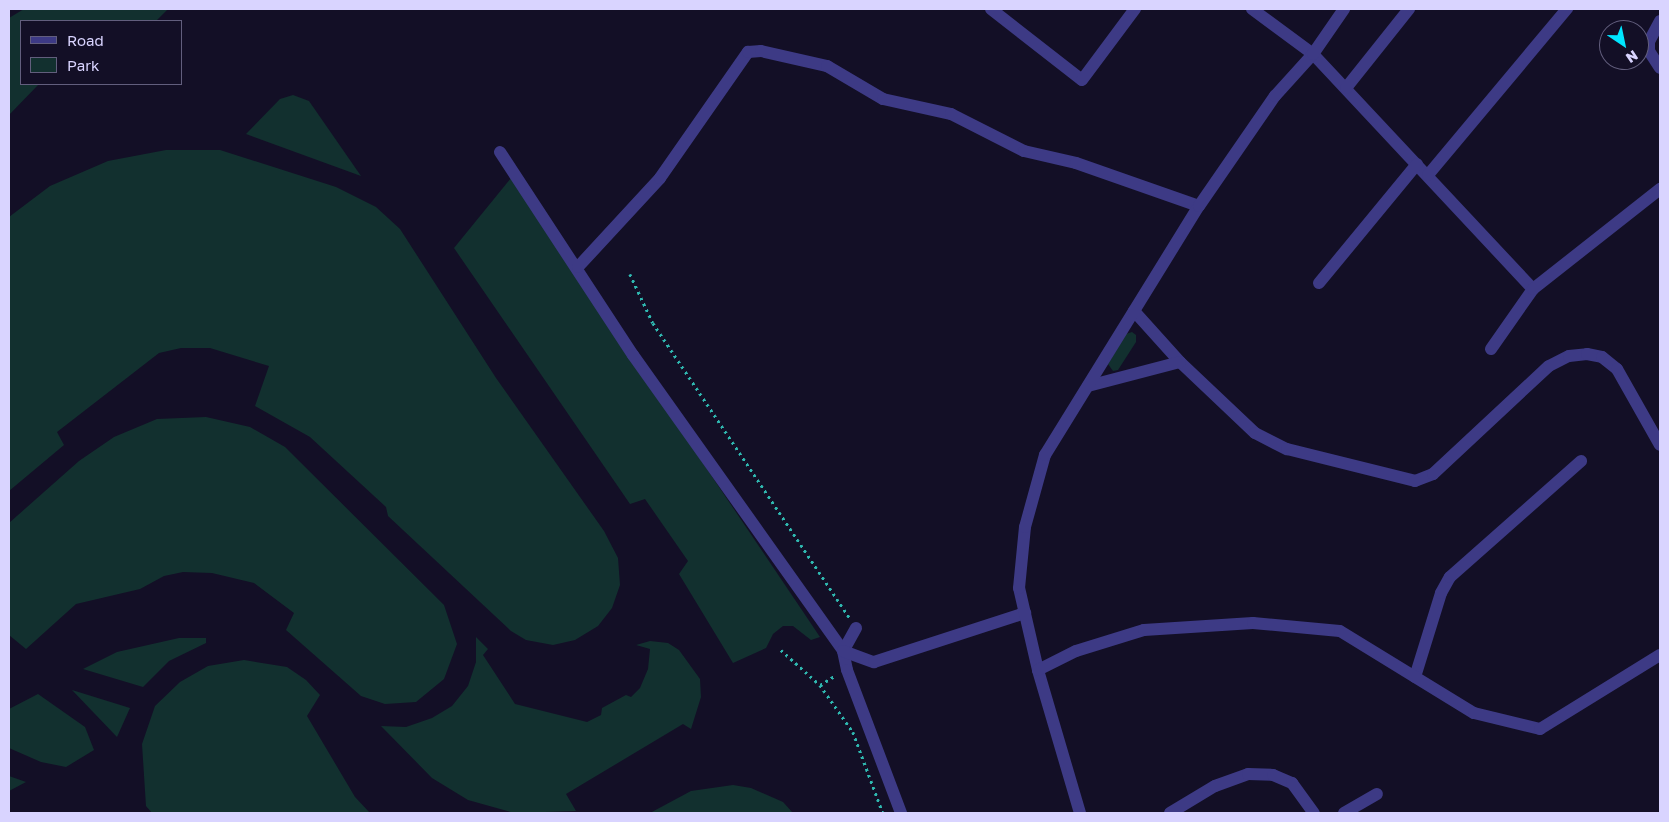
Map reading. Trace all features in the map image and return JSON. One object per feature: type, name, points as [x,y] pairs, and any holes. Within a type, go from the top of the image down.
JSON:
[{"type":"lane","points":[[991,9],[1082,80],[1135,9]]},
{"type":"lane","points":[[1252,9],[1313,54],[1533,289]]},
{"type":"lane","points":[[1080,813],[1038,670],[1019,588],[1025,527],[1046,455],[1199,206],[1276,96],[1313,54],[1344,9]]},
{"type":"lane","points":[[1346,88],[1409,9]]},
{"type":"lane","points":[[1428,175],[1567,9]]},
{"type":"lane","points":[[1660,21],[1649,42],[1649,51],[1660,68]]},
{"type":"lane","points":[[578,267],[660,178],[748,52],[761,52],[827,66],[883,99],[951,114],[1024,151],[1076,163],[1199,206]]},
{"type":"lane","points":[[500,152],[578,267],[633,355],[843,651],[847,670],[901,813]]},
{"type":"lane","points":[[1319,283],[1418,164]]},
{"type":"lane","points":[[1492,349],[1533,289],[1660,189]]},
{"type":"lane","points":[[1134,310],[1180,362],[1263,437],[1287,449],[1415,481],[1433,474],[1549,366],[1569,356],[1587,354],[1602,357],[1617,368],[1660,445]]},
{"type":"lane","points":[[1088,386],[1180,362]]},
{"type":"lane","points":[[1415,677],[1441,593],[1450,577],[1581,461]]},
{"type":"lane","points":[[843,651],[874,662],[1025,613]]},
{"type":"lane","points":[[1038,670],[1076,651],[1144,630],[1253,623],[1340,631],[1474,713],[1540,729],[1660,655]]},
{"type":"lane","points":[[843,651],[856,628]]},
{"type":"lane","points":[[1170,813],[1215,786],[1248,774],[1273,775],[1292,783],[1314,813]]},
{"type":"lane","points":[[1344,813],[1377,794]]},
{"type":"path","points":[[630,274],[653,322],[856,628]]},
{"type":"path","points":[[781,650],[820,685],[854,732],[883,813]]},
{"type":"path","points":[[820,685],[831,677]]},
{"type":"green space","points":[[24,9],[168,9],[157,20],[20,20],[20,85],[38,85],[9,115],[9,18]]},
{"type":"green space","points":[[293,95],[309,101],[361,176],[246,134],[280,99]]},
{"type":"green space","points":[[166,150],[220,150],[336,187],[376,207],[400,229],[496,378],[604,531],[618,558],[620,585],[612,608],[598,626],[575,640],[553,645],[526,640],[511,631],[388,516],[386,507],[310,437],[255,406],[269,366],[210,348],[181,348],[159,353],[57,432],[64,445],[9,491],[9,217],[50,186],[108,161]]},
{"type":"green space","points":[[511,178],[820,637],[811,640],[793,626],[783,626],[773,634],[766,648],[733,663],[679,574],[688,561],[645,499],[630,504],[454,248]]},
{"type":"green space","points":[[1132,332],[1136,335],[1136,342],[1118,370],[1113,371],[1108,364],[1126,334]]},
{"type":"green space","points":[[206,417],[250,427],[285,447],[444,605],[457,644],[444,679],[416,702],[385,704],[361,696],[286,630],[294,613],[254,583],[212,573],[183,572],[164,576],[140,589],[76,604],[26,649],[9,635],[9,523],[79,461],[114,437],[157,419]]},
{"type":"green space","points":[[476,637],[488,649],[483,655],[515,704],[587,722],[601,715],[602,708],[626,695],[631,697],[640,688],[648,669],[650,649],[636,645],[650,641],[668,643],[679,650],[700,679],[701,697],[691,729],[683,724],[566,794],[576,811],[514,813],[468,800],[432,778],[381,726],[406,727],[432,718],[452,706],[468,686],[476,662]]},
{"type":"green space","points":[[179,638],[206,638],[206,643],[169,661],[143,687],[83,669],[117,652]]},
{"type":"green space","points":[[244,660],[287,667],[306,680],[320,695],[307,716],[355,797],[370,813],[152,813],[146,806],[142,744],[155,706],[180,682],[208,666]]},
{"type":"green space","points":[[72,690],[130,708],[117,737]]},
{"type":"green space","points":[[38,694],[85,727],[94,750],[66,767],[41,762],[9,748],[9,709]]},
{"type":"green space","points":[[9,776],[26,782],[9,791]]},
{"type":"green space","points":[[733,785],[751,788],[783,802],[793,813],[650,813],[691,791]]}]
